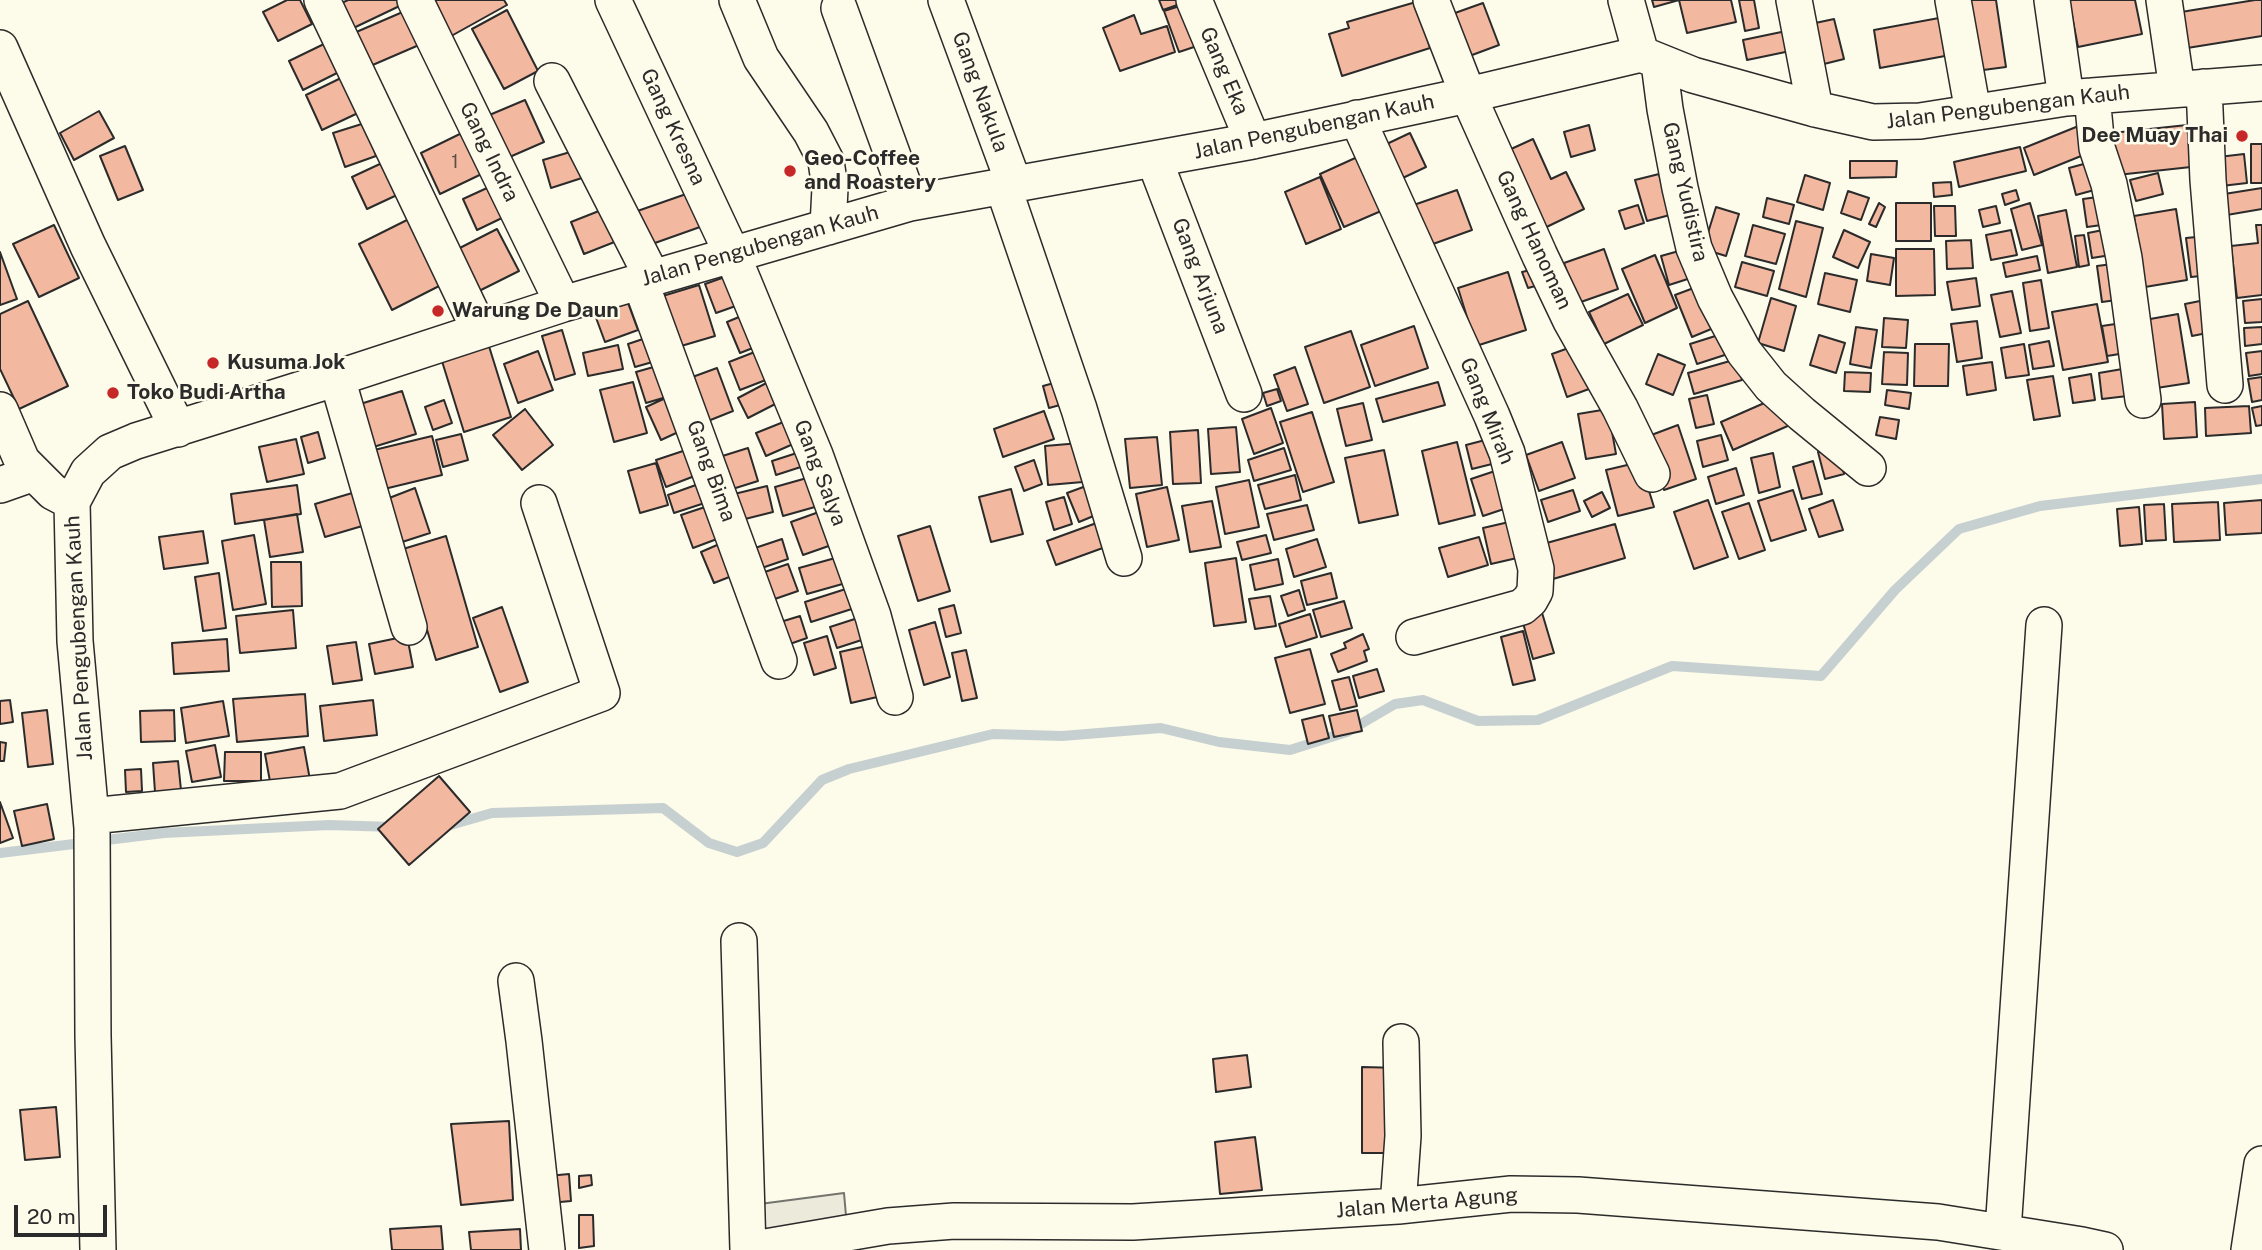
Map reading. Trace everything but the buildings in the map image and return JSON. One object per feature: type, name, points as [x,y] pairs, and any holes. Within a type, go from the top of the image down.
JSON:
[{"type":"street","points":[[322,0],[480,331]]},
{"type":"street","name":"Gang Indra","points":[[415,0],[563,304]]},
{"type":"street","name":"Gang Kresna","points":[[613,0],[732,254]]},
{"type":"street","points":[[737,0],[761,58],[811,132],[825,161],[830,188],[828,227]]},
{"type":"street","name":"Gang Nakula","points":[[946,0],[1009,185],[1124,558]]},
{"type":"street","name":"Gang Eka","points":[[1194,0],[1253,141]]},
{"type":"street","name":"Gang Hanoman","points":[[1431,0],[1468,95],[1566,310],[1620,408],[1652,474]]},
{"type":"street","name":"Gang Yudistira","points":[[1626,0],[1650,58],[1693,248],[1715,298],[1744,352],[1771,386],[1868,468]]},
{"type":"street","points":[[1794,0],[1815,109]]},
{"type":"street","points":[[1953,0],[1973,112]]},
{"type":"street","points":[[2052,0],[2079,97],[2109,184],[2124,258],[2143,400]]},
{"type":"street","points":[[2164,0],[2191,88],[2208,180],[2225,385]]},
{"type":"street","points":[[839,8],[910,203]]},
{"type":"street","points":[[0,48],[88,246],[178,429]]},
{"type":"street","name":"Jalan Pengubengan Kauh","points":[[99,1250],[93,1036],[92,822],[75,641],[72,502],[88,472],[110,452],[136,441],[563,304],[910,203],[1253,141],[1650,58],[1706,79],[1815,109],[1873,122],[1894,123],[2079,97],[2262,82]]},
{"type":"street","points":[[552,81],[646,279]]},
{"type":"street","name":"Gang Mirah","points":[[1357,118],[1507,453],[1536,569],[1535,591],[1522,607],[1415,637]]},
{"type":"street","name":"Gang Arjuna","points":[[1154,159],[1244,394]]},
{"type":"street","name":"Gang Salya","points":[[732,254],[815,455],[873,616],[895,697]]},
{"type":"street","name":"Gang Bima","points":[[646,279],[779,661]]},
{"type":"street","points":[[337,378],[409,627]]},
{"type":"street","points":[[0,410],[22,461],[53,492],[72,502]]},
{"type":"street","points":[[0,485],[34,473]]},
{"type":"street","points":[[92,822],[340,792],[602,693],[539,503]]},
{"type":"street","points":[[2003,1231],[2044,625]]},
{"type":"street","points":[[739,941],[748,1250]]},
{"type":"street","points":[[516,981],[547,1250]]},
{"type":"street","points":[[1398,1206],[1403,1136],[1401,1042]]},
{"type":"street","points":[[2249,1250],[2262,1164]]},
{"type":"street","name":"Jalan Merta Agung","points":[[748,1250],[888,1226],[954,1221],[1133,1222],[1398,1206],[1511,1194],[1578,1195],[1886,1217],[2003,1231],[2105,1250]]},
{"type":"shaded area","points":[[844,1193],[849,1250],[754,1250],[752,1205]]},
{"type":"waterway","points":[[447,826],[492,813],[663,808],[709,843],[737,852],[763,843],[822,780],[849,769],[993,734],[1062,736],[1161,728],[1219,742],[1290,750],[1347,732],[1395,704],[1423,700],[1478,721],[1538,720],[1672,666],[1821,676],[1895,590],[1959,529],[2040,506],[2262,479]]},
{"type":"waterway","points":[[0,853],[164,833],[329,825],[393,827]]},
{"type":"place","name":"Dee Muay Thai","points":[[2242,136]]},
{"type":"place","name":"Geo-Coffee and Roastery","points":[[790,171]]},
{"type":"place","name":"Warung De Daun","points":[[438,311]]},
{"type":"place","name":"Kusuma Jok","points":[[213,363]]},
{"type":"place","name":"Toko Budi Artha","points":[[113,393]]}]
